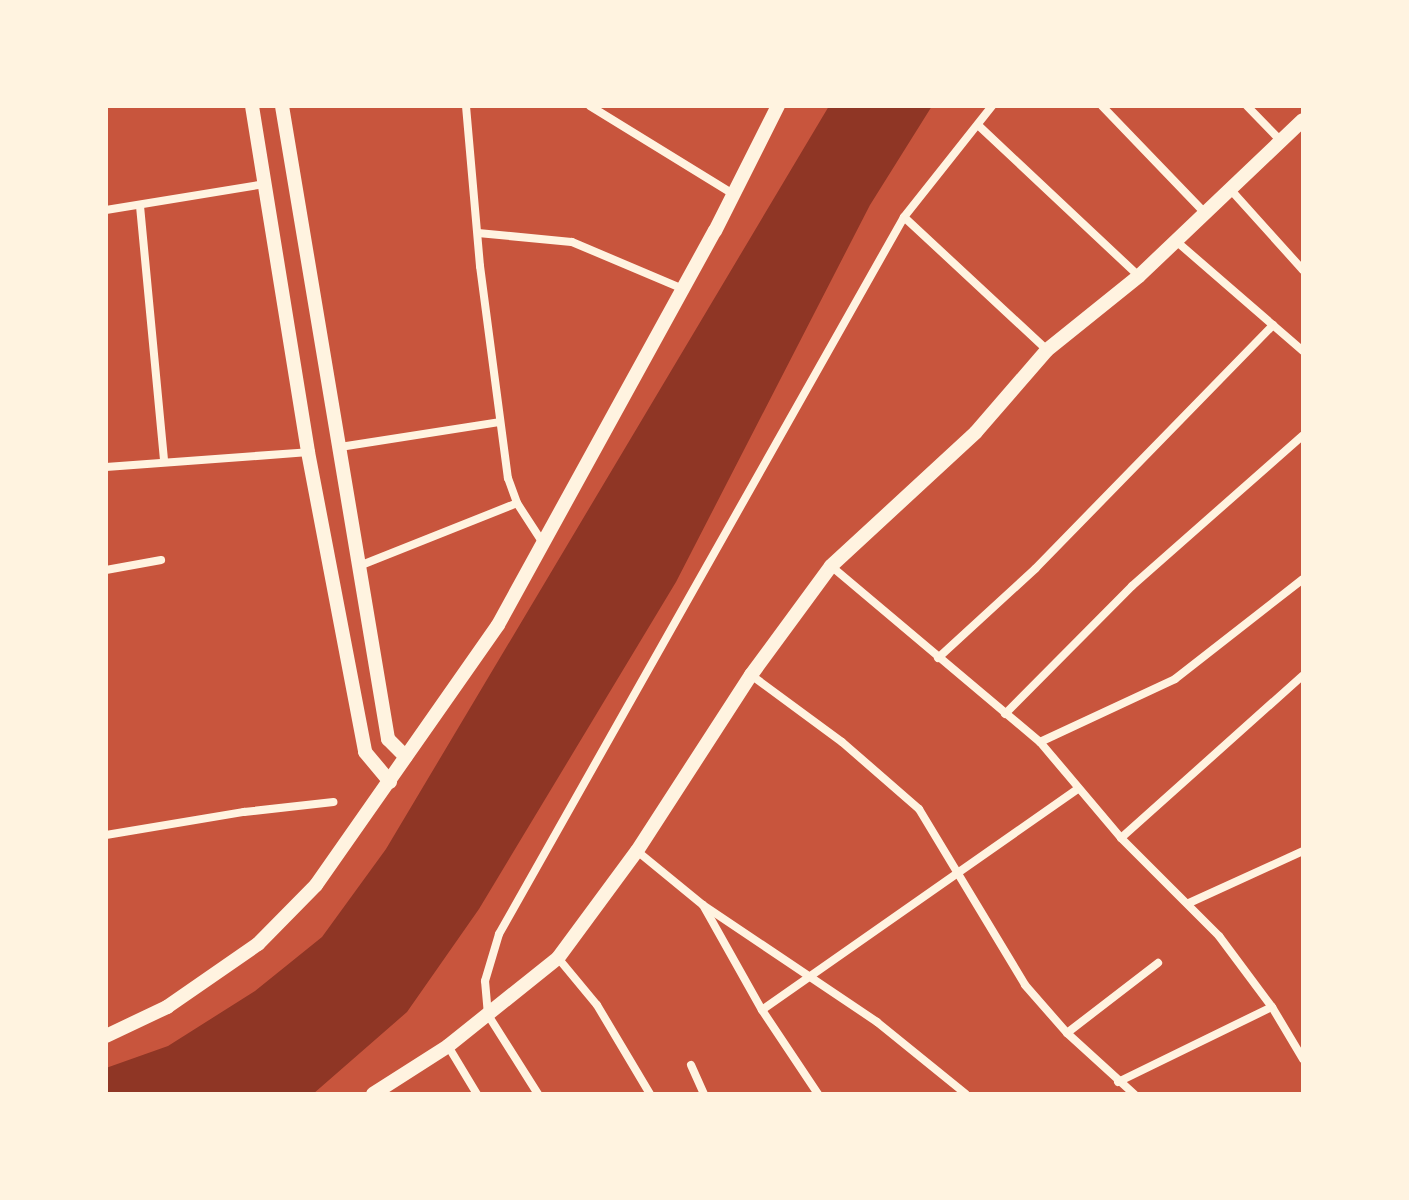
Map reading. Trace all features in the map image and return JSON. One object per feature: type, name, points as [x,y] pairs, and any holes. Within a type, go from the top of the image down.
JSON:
[{"type":"main road","points":[[252,106],[308,452],[365,752],[390,782]]},
{"type":"main road","points":[[282,106],[388,739],[406,757]]},
{"type":"main road","points":[[106,1036],[167,1007],[258,944],[316,885],[498,625],[683,289],[778,106]]},
{"type":"main road","points":[[380,1092],[448,1046],[558,958],[637,851],[751,675],[831,566],[976,432],[1047,350],[1139,276],[1302,122]]},
{"type":"street","points":[[466,106],[499,422],[508,478],[517,503],[543,543]]},
{"type":"street","points":[[590,106],[733,194]]},
{"type":"street","points":[[538,1094],[488,1015],[485,981],[499,934],[904,217],[992,106]]},
{"type":"street","points":[[1102,106],[1205,213]]},
{"type":"street","points":[[1247,106],[1281,141]]},
{"type":"street","points":[[979,126],[1139,276]]},
{"type":"street","points":[[106,210],[264,184]]},
{"type":"street","points":[[1230,189],[1303,270]]},
{"type":"street","points":[[140,206],[164,462]]},
{"type":"street","points":[[904,217],[1047,350]]},
{"type":"street","points":[[478,233],[572,242],[683,289]]},
{"type":"street","points":[[1176,241],[1303,351]]},
{"type":"street","points":[[938,658],[1035,569],[1273,325]]},
{"type":"street","points":[[340,447],[499,422]]},
{"type":"street","points":[[1005,714],[1132,586],[1303,435]]},
{"type":"street","points":[[106,467],[308,452]]},
{"type":"street","points":[[359,566],[517,503]]},
{"type":"street","points":[[106,570],[161,560]]},
{"type":"street","points":[[831,566],[1040,742],[1121,838],[1219,936],[1272,1007],[1303,1059]]},
{"type":"street","points":[[1040,742],[1175,679],[1303,579]]},
{"type":"street","points":[[751,675],[842,742],[919,809],[1025,985],[1067,1033],[1134,1094]]},
{"type":"street","points":[[1121,838],[1303,675]]},
{"type":"street","points":[[762,1010],[957,870],[1078,789]]},
{"type":"street","points":[[106,835],[244,812],[333,802]]},
{"type":"street","points":[[637,851],[703,905],[877,1022],[966,1094]]},
{"type":"street","points":[[1189,903],[1302,854]]},
{"type":"street","points":[[703,905],[762,1010],[818,1094]]},
{"type":"street","points":[[558,958],[597,1005],[650,1094]]},
{"type":"street","points":[[1067,1033],[1158,963]]},
{"type":"street","points":[[1118,1082],[1272,1007]]},
{"type":"street","points":[[448,1046],[477,1094]]},
{"type":"street","points":[[691,1065],[704,1094]]},
{"type":"shaded area","points":[[829,106],[932,106],[870,205],[676,582],[479,909],[407,1012],[313,1094],[106,1094],[106,1068],[168,1046],[255,991],[322,937],[386,849]]}]
